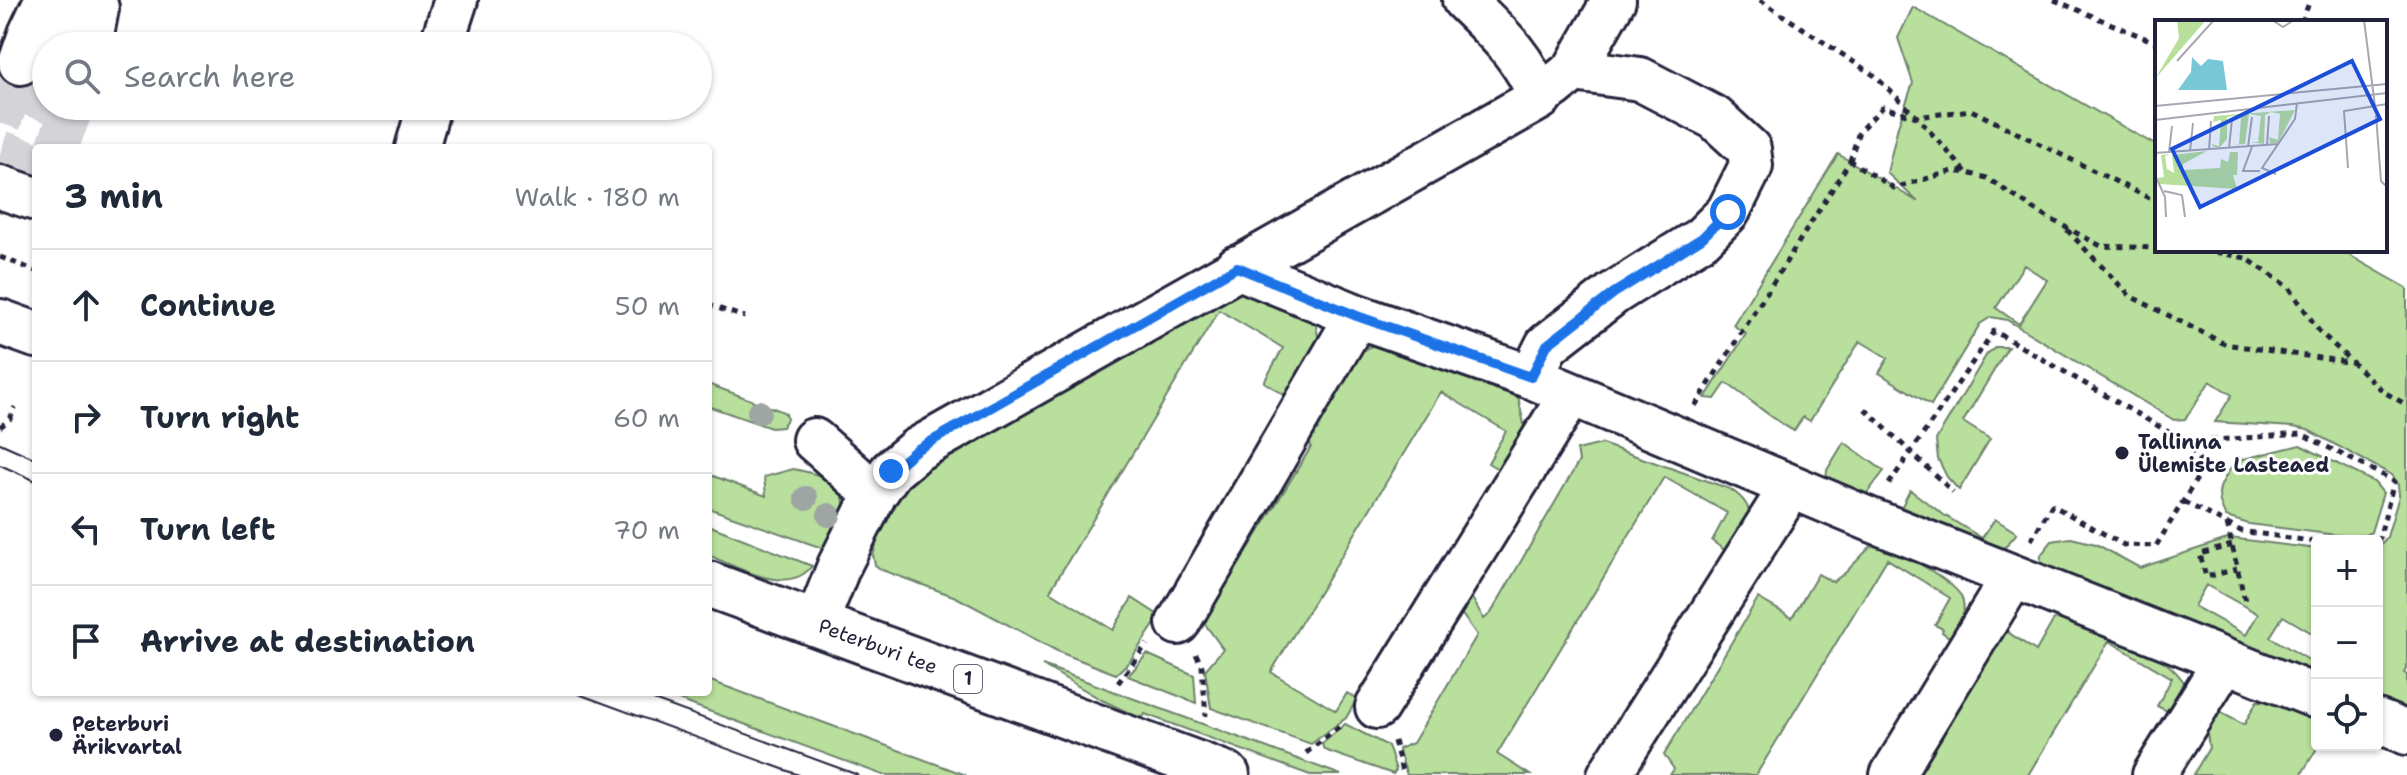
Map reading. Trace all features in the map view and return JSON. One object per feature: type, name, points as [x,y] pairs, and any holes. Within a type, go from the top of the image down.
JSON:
[{"type":"highway","points":[[0,322],[32,334]]},
{"type":"highway","points":[[0,344],[32,337]]},
{"type":"highway","name":"Peterburi tee","points":[[712,585],[1227,775]]},
{"type":"lane","points":[[20,63],[46,0]]},
{"type":"lane","points":[[62,32],[69,0]]},
{"type":"lane","points":[[93,32],[97,8],[94,0]]},
{"type":"lane","points":[[446,32],[456,0]]},
{"type":"lane","points":[[1464,0],[1514,49],[1540,98]]},
{"type":"lane","points":[[816,624],[839,566],[875,494],[891,471],[916,450],[1540,98],[1574,70],[1614,0]]},
{"type":"lane","points":[[1531,377],[1547,345],[1614,293],[1702,238],[1728,212],[1751,166],[1749,149],[1715,118],[1640,79],[1574,70]]},
{"type":"lane","points":[[418,144],[425,120]]},
{"type":"lane","points":[[1237,267],[1357,316],[1531,377],[1871,520],[2311,695]]},
{"type":"lane","points":[[1178,623],[1357,316]]},
{"type":"lane","points":[[1377,707],[1571,394]]},
{"type":"lane","points":[[814,440],[875,494]]},
{"type":"lane","points":[[1609,775],[1791,487]]},
{"type":"lane","points":[[1892,775],[2013,577]]},
{"type":"lane","points":[[2154,775],[2225,661]]},
{"type":"lane","points":[[2383,723],[2407,733]]},
{"type":"path","points":[[1760,0],[1875,76],[1967,173]]},
{"type":"path","points":[[2054,0],[2155,42]]},
{"type":"path","points":[[2303,20],[2310,0]]},
{"type":"path","points":[[1674,438],[1850,161],[1859,131],[1883,107],[1917,117],[1971,110],[2155,201]]},
{"type":"path","points":[[1850,161],[1894,188],[1953,171],[1987,178],[2101,246],[2155,248]]},
{"type":"path","points":[[2063,226],[2130,296],[2225,344],[2353,363]]},
{"type":"path","points":[[2222,252],[2246,258],[2289,287],[2319,331],[2384,392],[2407,405]]},
{"type":"path","points":[[0,257],[32,269]]},
{"type":"path","points":[[712,306],[745,317]]},
{"type":"path","points":[[1871,520],[1893,477],[1994,331],[2186,442],[2204,467],[2156,546],[2124,545],[2052,505],[2013,577]]},
{"type":"path","points":[[0,427],[10,419],[15,407]]},
{"type":"path","points":[[1865,409],[1953,492]]},
{"type":"path","points":[[0,415],[10,419]]},
{"type":"path","points":[[2186,442],[2302,434],[2394,481],[2380,535]]},
{"type":"path","points":[[2184,502],[2241,531],[2311,541]]},
{"type":"path","points":[[2227,524],[2245,601]]},
{"type":"path","points":[[2232,545],[2200,554],[2206,577],[2237,569]]},
{"type":"green space","points":[[1913,7],[2155,145],[2155,252],[2344,252],[2407,288],[2407,667],[2404,673],[2407,675],[2407,711],[2383,701],[2383,542],[2399,496],[2398,485],[2392,475],[2308,430],[2215,422],[2232,395],[2210,381],[2185,419],[2174,420],[2007,320],[1991,317],[1980,324],[1931,405],[1879,373],[1888,358],[1860,341],[1810,421],[1803,417],[1794,431],[1726,383],[1715,399],[1705,398],[1746,334],[1733,325],[1838,154],[1918,202],[1887,173],[1898,126],[1913,83],[1898,38]],"holes":[[[2024,265],[2047,280],[2019,324],[1996,308]]]},
{"type":"green space","points":[[1241,290],[1309,316],[1316,326],[1319,341],[1291,399],[1264,382],[1283,348],[1219,310],[1050,591],[1113,630],[1132,598],[1160,616],[1129,662],[1116,674],[1059,652],[956,597],[875,565],[873,555],[878,539],[910,476]]},
{"type":"green space","points":[[1384,342],[1517,392],[1527,438],[1512,467],[1498,469],[1488,463],[1506,431],[1441,392],[1271,672],[1336,711],[1347,693],[1357,699],[1346,718],[1311,744],[1211,708],[1205,670],[1223,649],[1205,624],[1206,618],[1311,447],[1307,430],[1356,355]]},
{"type":"green space","points":[[1996,347],[2008,347],[1963,422],[1990,439],[1959,490],[1947,477],[1938,459],[1936,440],[1987,354]]},
{"type":"green space","points":[[712,385],[786,414],[787,419],[782,427],[771,428],[712,407]]},
{"type":"green space","points":[[1844,442],[1884,471],[1864,497],[1826,479],[1827,470]]},
{"type":"green space","points":[[1602,444],[1730,489],[1745,503],[1751,523],[1729,553],[1712,541],[1727,513],[1664,477],[1497,754],[1530,775],[1407,775],[1398,749],[1413,743],[1477,635],[1458,609],[1469,593],[1484,619],[1491,613],[1579,461],[1577,450]]},
{"type":"green space","points":[[2300,445],[2374,482],[2383,493],[2371,532],[2366,535],[2336,535],[2249,524],[2226,517],[2220,501],[2220,488],[2236,461]]},
{"type":"green space","points":[[793,469],[835,484],[843,498],[844,508],[825,549],[712,509],[712,476],[766,496],[764,477]]},
{"type":"green space","points":[[1910,490],[1982,538],[1995,519],[2017,533],[2001,552],[1899,512]]},
{"type":"green space","points":[[712,527],[812,566],[802,575],[790,579],[762,577],[712,557]]},
{"type":"green space","points":[[2071,538],[2096,544],[2140,568],[2230,538],[2311,548],[2311,632],[2283,616],[2270,637],[2311,661],[2311,675],[2040,569],[2041,555],[2052,541]],"holes":[[[2206,585],[2258,614],[2246,635],[2194,606]]]},
{"type":"green space","points":[[1872,545],[1888,547],[1907,556],[1958,592],[1962,598],[1963,615],[1952,639],[1935,625],[1950,598],[1887,559],[1756,775],[1670,775],[1674,769],[1664,755],[1758,598],[1792,618],[1818,574],[1833,582]]},
{"type":"green space","points":[[2066,615],[2146,649],[2173,669],[2184,682],[2167,711],[2157,706],[2172,678],[2109,641],[2028,775],[1914,775],[2003,629],[2036,651],[2053,621]]},
{"type":"green space","points":[[1147,654],[1194,675],[1196,703],[1128,676]]},
{"type":"green space","points":[[1042,665],[1341,775],[1310,775],[1145,714],[1142,719]]},
{"type":"green space","points":[[712,681],[966,775],[883,775],[668,696],[712,696]]},
{"type":"green space","points":[[2257,701],[2300,703],[2311,707],[2311,751],[2315,751],[2301,775],[2193,775],[2209,748],[2207,733],[2218,711],[2244,725]]},
{"type":"green space","points":[[1345,724],[1388,746],[1396,770],[1393,774],[1324,750],[1322,744]]},
{"type":"tunnel","points":[[0,123],[20,63]]},
{"type":"tunnel","points":[[14,178],[34,120]]},
{"type":"tunnel","points":[[59,144],[68,120]]},
{"type":"tram line","points":[[0,443],[32,457]]},
{"type":"tram line","points":[[0,465],[32,479]]},
{"type":"tram line","points":[[584,696],[799,775]]},
{"type":"tram line","points":[[643,696],[858,775]]},
{"type":"place","name":"Tallinna Ülemiste Lasteaed","points":[[2122,453]]},
{"type":"place","name":"Peterburi Ärikvartal","points":[[56,735]]},
{"type":"route","points":[[891,471],[916,450],[1237,267],[1357,316],[1531,377],[1547,345],[1614,293],[1702,238],[1728,212]]}]
